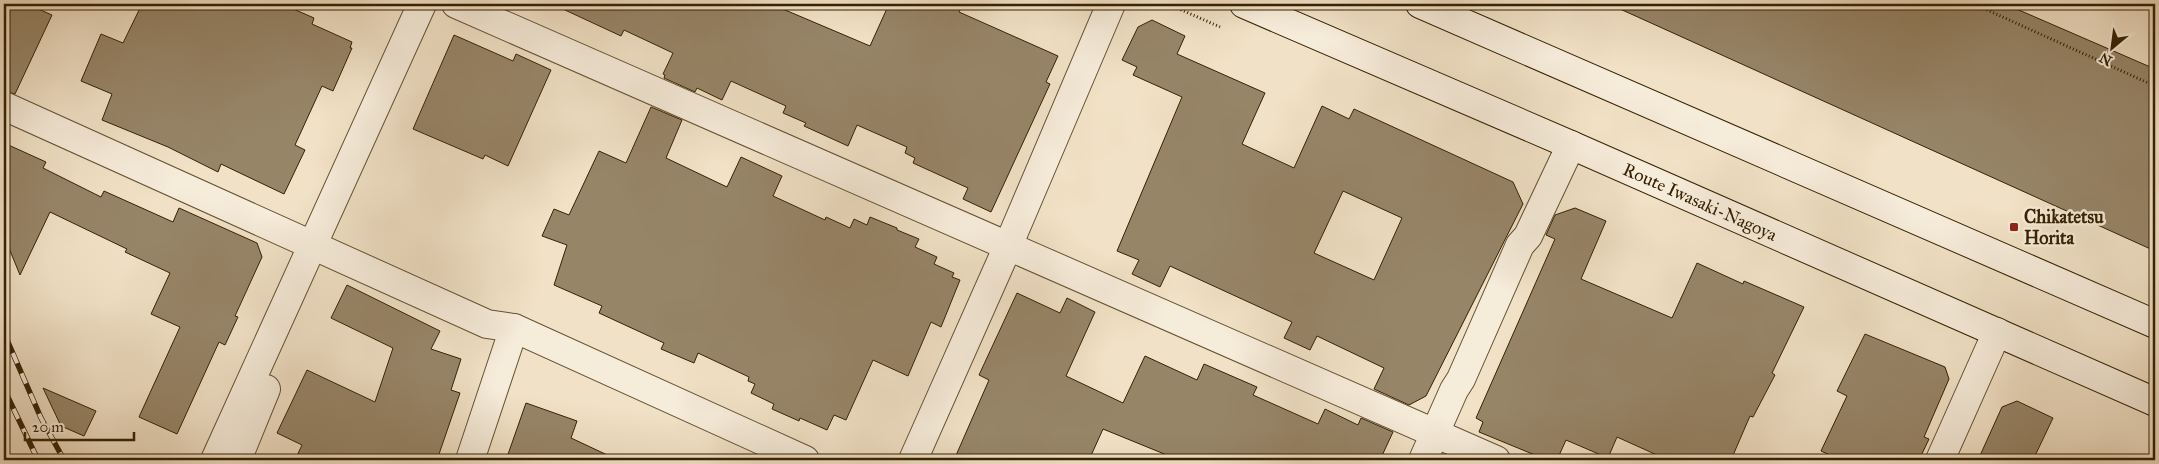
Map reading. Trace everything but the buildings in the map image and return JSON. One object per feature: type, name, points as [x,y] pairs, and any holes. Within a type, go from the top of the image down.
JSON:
[{"type":"street","points":[[214,460],[422,4]]},
{"type":"street","points":[[456,4],[1496,460]]},
{"type":"street","points":[[913,460],[1008,246],[1111,4]]},
{"type":"street","name":"Route Iwasaki-Nagoya","points":[[1244,4],[2155,402]]},
{"type":"street","points":[[1420,4],[2155,324]]},
{"type":"street","points":[[4,106],[488,324],[514,328],[805,460]]},
{"type":"street","points":[[1423,460],[1454,390],[1462,379],[1520,245],[1528,236],[1570,145]]},
{"type":"street","points":[[237,460],[266,392],[286,302]]},
{"type":"street","points":[[470,460],[514,328]]},
{"type":"street","points":[[1940,460],[1997,332]]},
{"type":"path","points":[[1168,4],[1227,30]]},
{"type":"path","points":[[1974,4],[2155,86]]},
{"type":"railway","points":[[4,333],[41,418],[64,460]]},
{"type":"railway","points":[[4,389],[38,460]]},
{"type":"place","name":"Chikatetsu Horita","points":[[2014,227]]}]
